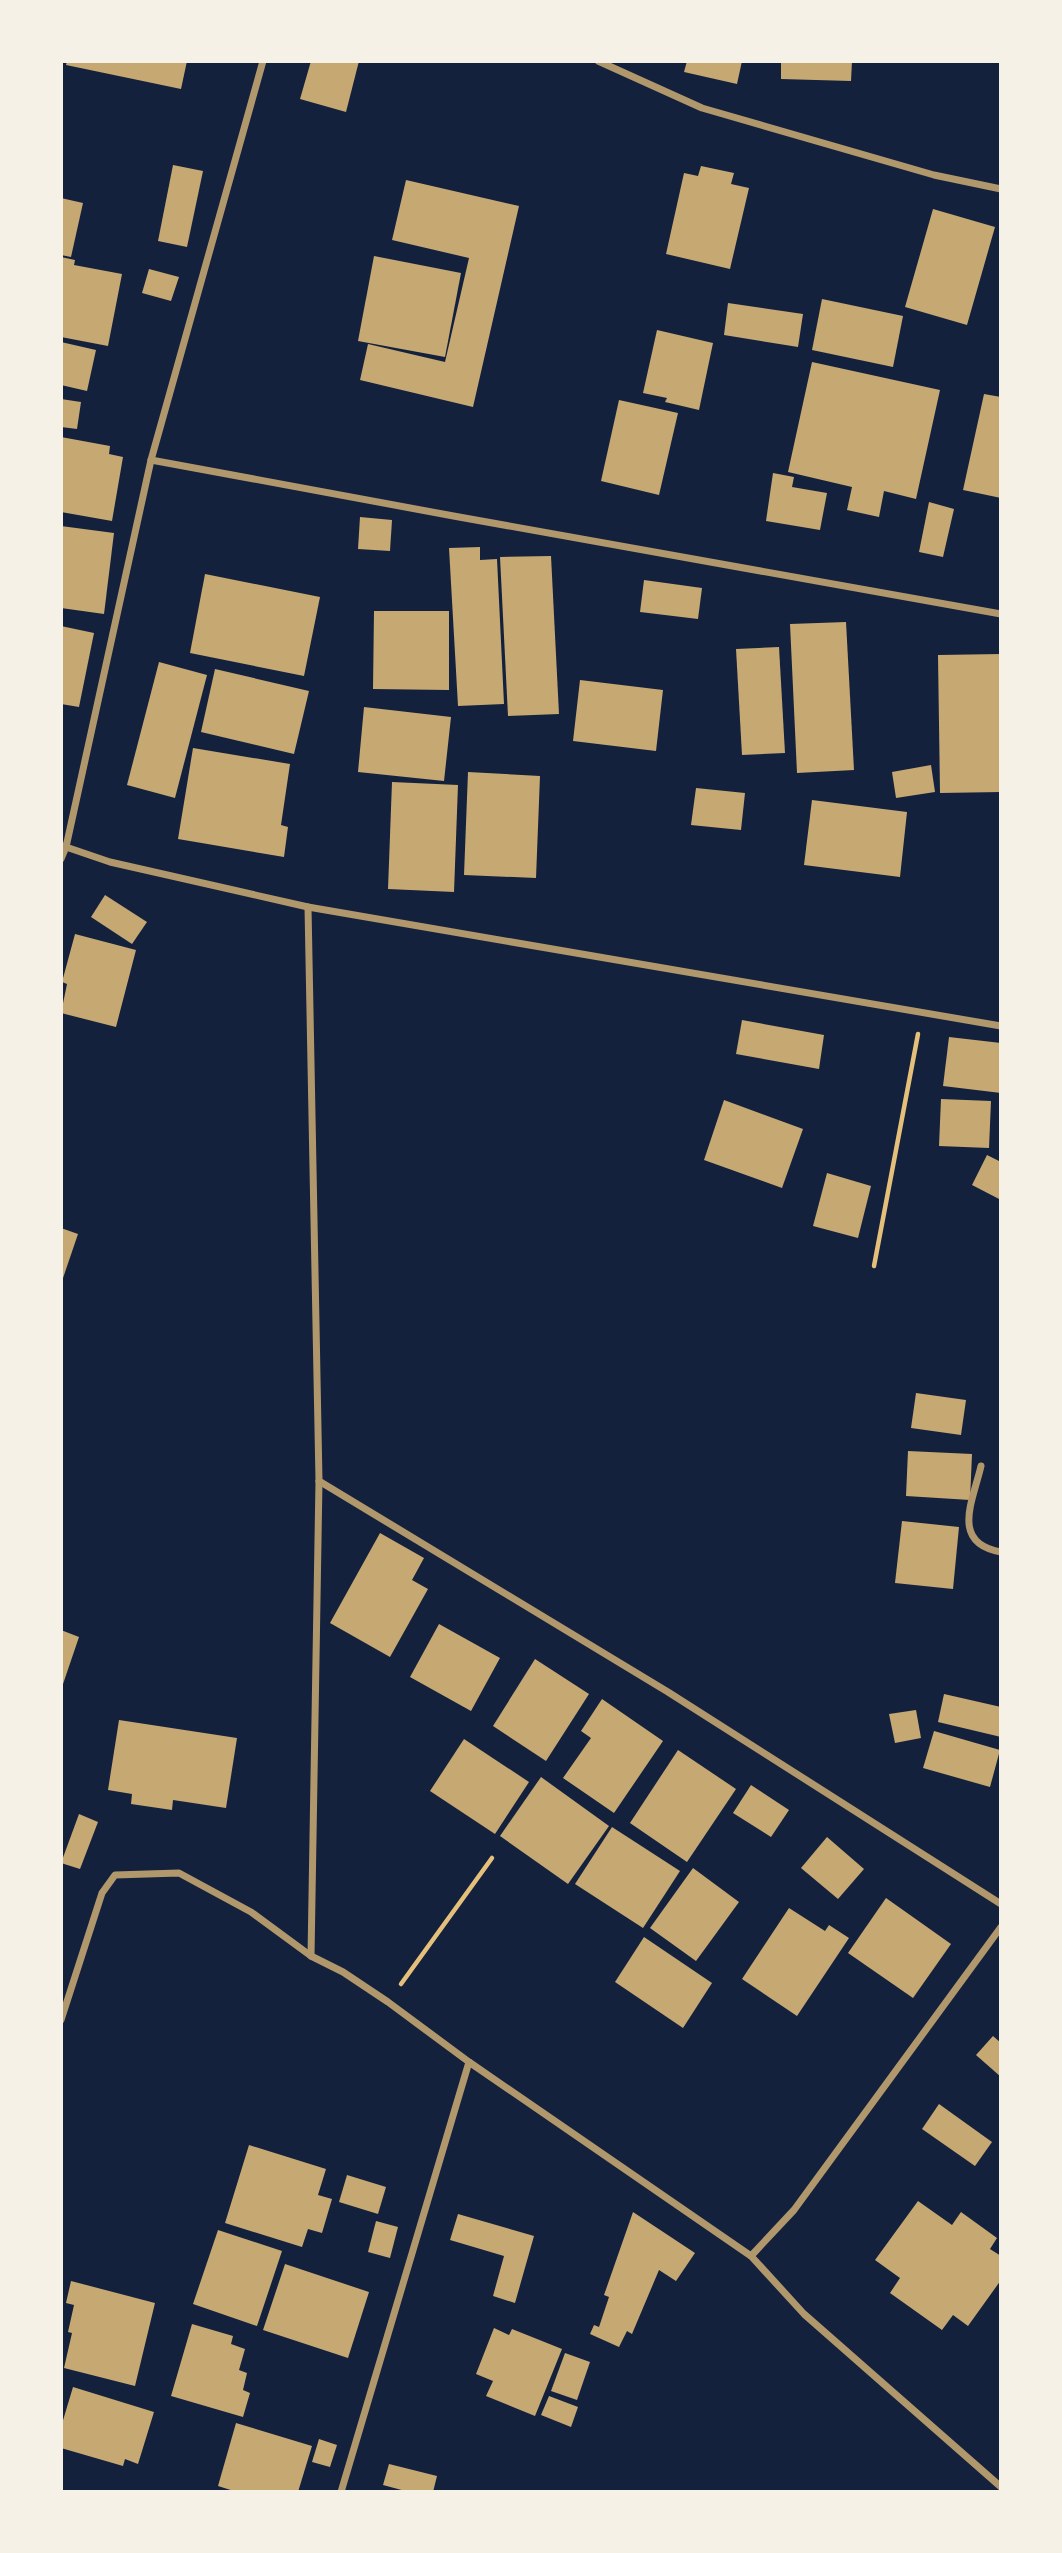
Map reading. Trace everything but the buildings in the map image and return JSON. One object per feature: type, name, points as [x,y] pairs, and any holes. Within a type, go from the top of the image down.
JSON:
[{"type":"street","points":[[61,859],[151,460],[263,61]]},
{"type":"street","points":[[598,61],[702,108],[934,175],[1001,189]]},
{"type":"street","points":[[151,460],[1001,614]]},
{"type":"street","points":[[64,847],[110,862],[307,907],[1001,1026]]},
{"type":"street","points":[[307,907],[318,1481],[311,1956]]},
{"type":"street","points":[[981,1466],[968,1522],[971,1536],[977,1543],[1001,1552]]},
{"type":"street","points":[[318,1481],[668,1692],[1001,1904]]},
{"type":"street","points":[[61,2020],[102,1893],[115,1875],[178,1873],[251,1912],[311,1956],[343,1972],[388,2002],[469,2062],[751,2256],[804,2314],[1001,2487]]},
{"type":"street","points":[[751,2256],[793,2210],[1001,1927]]},
{"type":"street","points":[[341,2492],[469,2062]]},
{"type":"path","points":[[873,1266],[922,1012]]},
{"type":"path","points":[[388,2002],[492,1857]]}]
